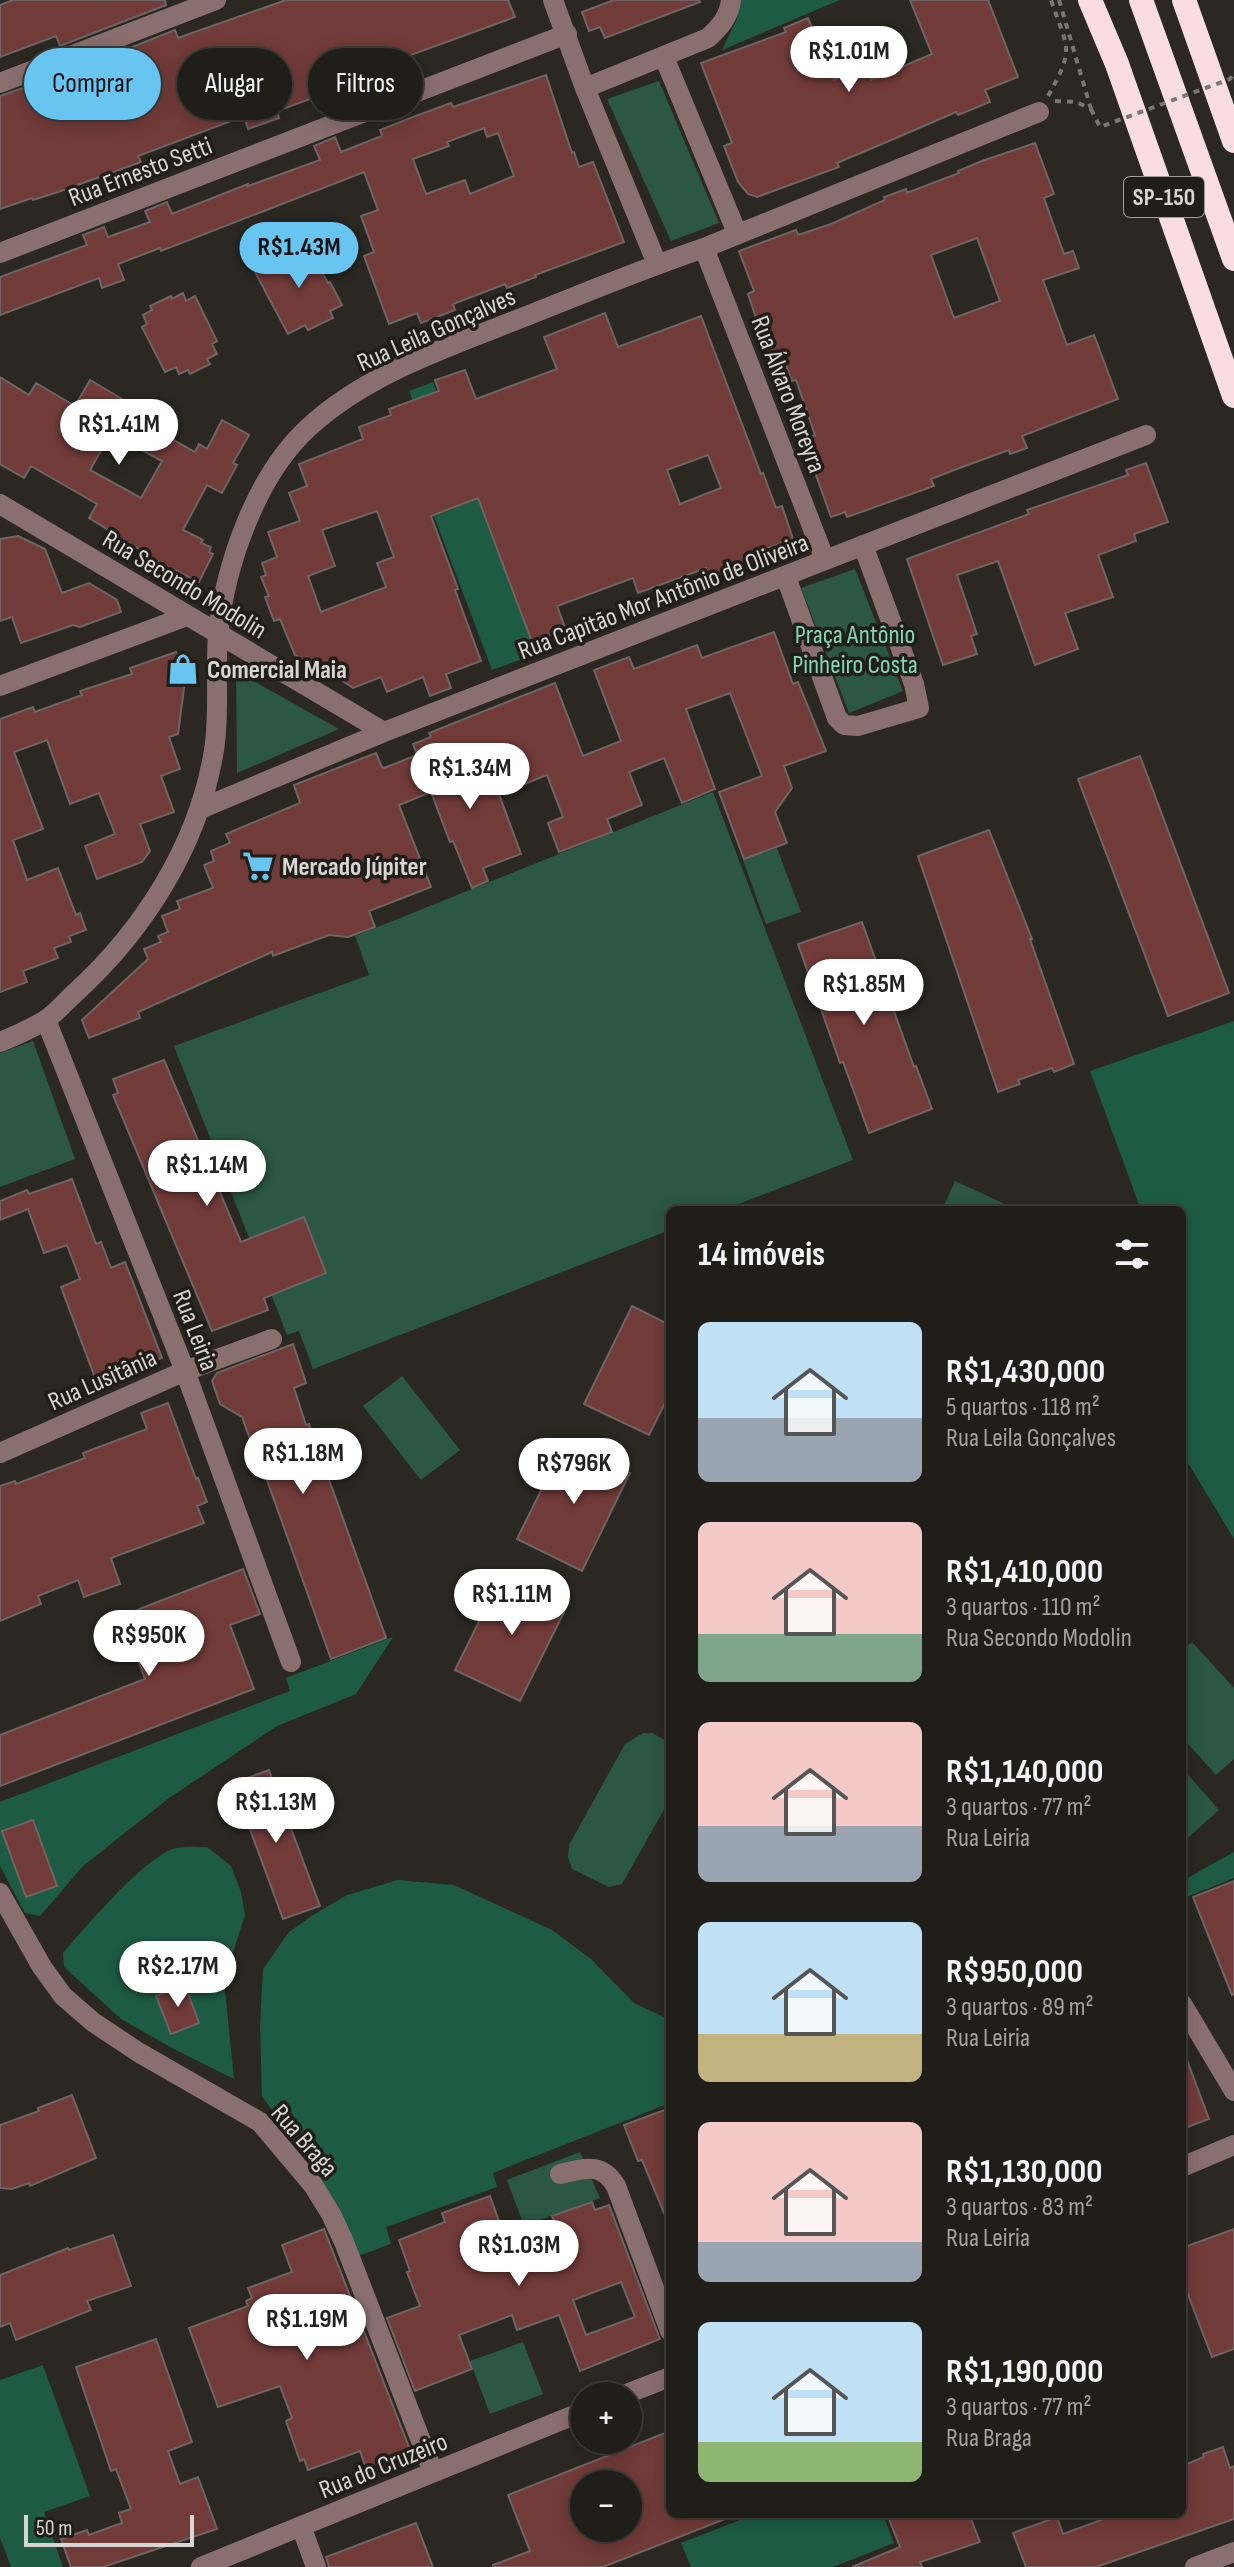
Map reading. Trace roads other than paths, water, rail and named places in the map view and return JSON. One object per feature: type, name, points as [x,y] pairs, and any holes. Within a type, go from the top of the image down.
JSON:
[{"type":"highway","name":"SP-150","points":[[1090,0],[1117,64],[1234,396]]},
{"type":"highway","name":"SP-150","points":[[1141,0],[1234,259]]},
{"type":"highway","points":[[1184,0],[1234,141]]},
{"type":"street","points":[[0,83],[216,0]]},
{"type":"street","points":[[553,0],[585,88],[657,264]]},
{"type":"street","points":[[585,88],[708,38],[721,26],[731,0]]},
{"type":"street","name":"Rua Ernesto Setti","points":[[0,253],[567,34]]},
{"type":"street","points":[[664,57],[737,233]]},
{"type":"street","name":"Rua Leila Gonçalves","points":[[0,1042],[46,1020],[97,973],[143,920],[173,868],[200,809],[214,749],[218,634],[226,586],[250,515],[272,470],[308,428],[361,389],[409,363],[1039,112]]},
{"type":"street","name":"Rua Álvaro Moreyra","points":[[704,248],[825,560]]},
{"type":"street","name":"Rua Capitão Mor Antônio de Oliveira","points":[[200,809],[384,732],[1146,435]]},
{"type":"street","name":"Rua Secondo Modolin","points":[[0,504],[384,732]]},
{"type":"street","points":[[786,577],[837,718],[844,725],[858,726],[919,708],[914,684],[863,545]]},
{"type":"street","points":[[0,686],[187,616]]},
{"type":"street","name":"Rua Leiria","points":[[46,1020],[185,1371],[291,1662]]},
{"type":"street","name":"Rua Lusitânia","points":[[0,1453],[185,1371],[272,1339]]},
{"type":"street","name":"Rua Braga","points":[[0,1893],[42,1967],[63,1996],[93,2022],[138,2052],[260,2122],[313,2185],[344,2242],[433,2472]]},
{"type":"street","points":[[1186,2011],[1234,2091]]},
{"type":"street","points":[[1186,2165],[1234,2145]]},
{"type":"street","points":[[560,2174],[593,2168],[602,2170],[610,2177],[666,2320]]},
{"type":"street","points":[[642,2388],[666,2379]]},
{"type":"street","name":"Rua do Cruzeiro","points":[[201,2567],[570,2417]]},
{"type":"street","points":[[301,2526],[316,2567]]},
{"type":"street","points":[[1195,2567],[1234,2552]]},
{"type":"place","name":"Comercial Maia","points":[[183,669]]},
{"type":"place","name":"Mercado Júpiter","points":[[258,866]]},
{"type":"park label","name":"Praça Antônio Pinheiro Costa","points":[[855,649]]}]
